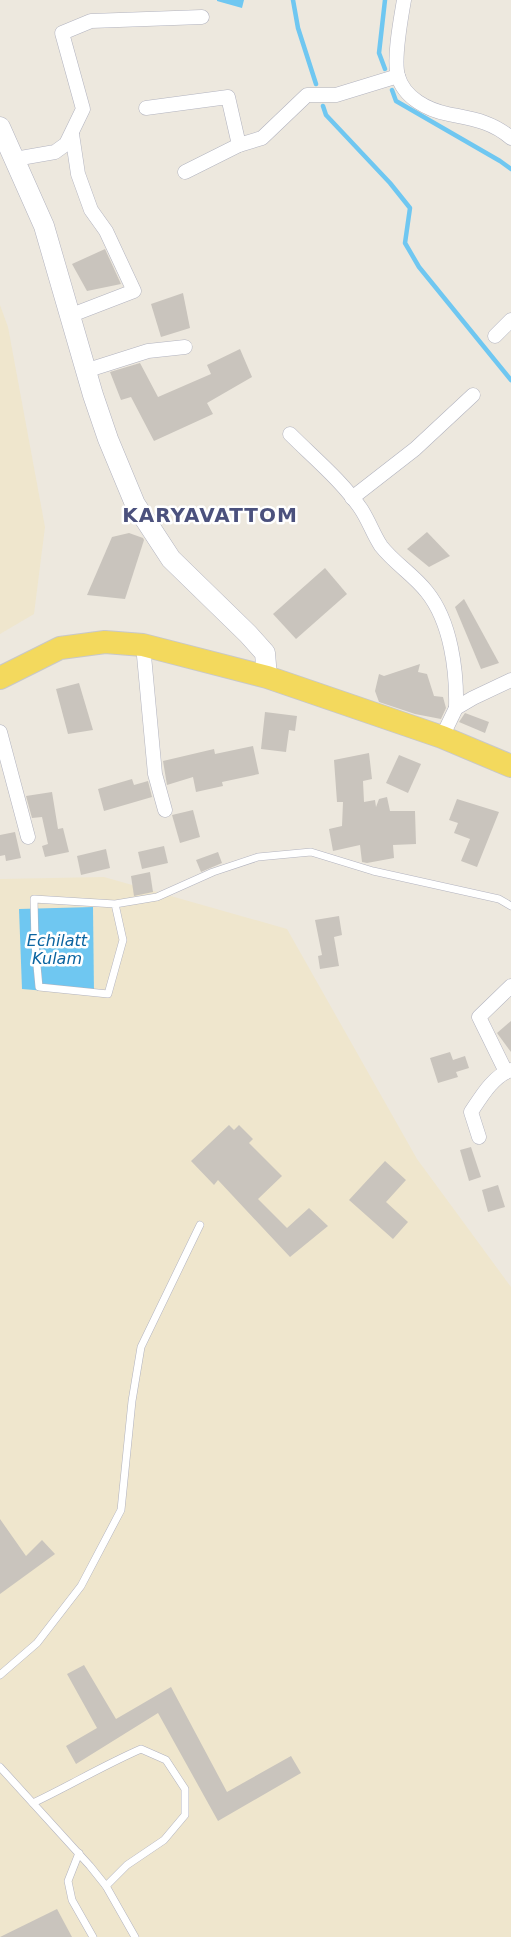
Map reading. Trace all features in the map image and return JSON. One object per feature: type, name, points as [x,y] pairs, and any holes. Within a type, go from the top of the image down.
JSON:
[{"type":"main road","points":[[0,127],[44,226],[69,316],[108,439],[136,504],[171,559],[265,653],[267,677]]},
{"type":"main road","points":[[0,678],[60,648],[105,642],[142,645],[267,677],[442,737],[511,766]]},
{"type":"street","points":[[404,0],[397,62],[398,76],[404,88],[417,102],[440,112],[484,122],[499,128],[511,138]]},
{"type":"street","points":[[15,159],[55,152],[66,144],[83,109],[62,33],[91,22],[202,17]]},
{"type":"street","points":[[184,172],[239,145],[262,138],[307,95],[336,95],[398,76]]},
{"type":"street","points":[[146,108],[228,97],[239,145]]},
{"type":"street","points":[[69,316],[134,291],[106,231],[91,210],[78,174],[72,134]]},
{"type":"street","points":[[495,336],[511,320]]},
{"type":"street","points":[[86,371],[148,351],[185,347]]},
{"type":"street","points":[[352,498],[415,449],[473,396]]},
{"type":"street","points":[[290,434],[352,498],[362,510],[370,528],[382,546],[427,591],[440,609],[457,680],[456,708],[442,737]]},
{"type":"street","points":[[142,645],[155,774],[164,810]]},
{"type":"street","points":[[456,708],[511,680]]},
{"type":"street","points":[[0,732],[28,836]]},
{"type":"street","points":[[479,1137],[472,1112],[481,1096],[508,1071],[479,1016],[511,986]]},
{"type":"lane","points":[[115,904],[123,940],[108,994],[39,987],[35,944],[34,899],[115,904],[157,897],[213,872],[258,857],[310,852],[374,871],[498,899],[511,906]]},
{"type":"lane","points":[[0,1676],[36,1643],[81,1586],[121,1510],[132,1401],[141,1347],[200,1225]]},
{"type":"lane","points":[[33,1803],[102,1766],[141,1749],[166,1760],[185,1790],[185,1815],[164,1840],[127,1865],[106,1886]]},
{"type":"lane","points":[[0,1767],[79,1853],[106,1886],[134,1937]]},
{"type":"lane","points":[[79,1853],[68,1881],[72,1900],[93,1937]]},
{"type":"shaded area","points":[[0,305],[8,327],[45,527],[34,614],[0,634]]},
{"type":"shaded area","points":[[104,877],[287,929],[417,1159],[511,1287],[511,1937],[0,1937],[0,879]]},
{"type":"water","points":[[217,0],[244,0],[242,8]]},
{"type":"water","name":"Echilatt Kulam","points":[[93,907],[94,995],[22,989],[19,909]]},
{"type":"building","points":[[105,249],[121,284],[87,291],[72,264]]},
{"type":"building","points":[[183,293],[190,328],[161,337],[151,304]]},
{"type":"building","points":[[240,349],[252,377],[207,403],[213,414],[154,441],[131,397],[121,400],[110,372],[140,363],[158,397],[211,374],[207,365]]},
{"type":"building","points":[[427,532],[450,556],[429,567],[407,549]]},
{"type":"building","points":[[129,533],[144,540],[125,599],[87,595],[112,537]]},
{"type":"building","points":[[325,568],[347,594],[296,639],[273,614]]},
{"type":"building","points":[[464,599],[499,663],[481,669],[455,607]]},
{"type":"building","points":[[420,664],[418,672],[427,674],[434,696],[443,697],[446,708],[441,719],[415,714],[379,702],[375,691],[379,674],[384,676]]},
{"type":"building","points":[[79,683],[93,730],[68,734],[56,689]]},
{"type":"building","points":[[265,712],[297,716],[295,731],[289,730],[286,752],[261,749]]},
{"type":"building","points":[[465,713],[489,722],[485,733],[459,722]]},
{"type":"building","points":[[253,746],[259,774],[222,782],[223,786],[196,792],[193,777],[167,785],[163,761],[214,749],[215,754]]},
{"type":"building","points":[[369,753],[372,779],[363,781],[364,802],[375,800],[376,807],[379,799],[387,797],[390,811],[415,811],[416,844],[393,845],[394,858],[367,863],[362,862],[360,845],[333,851],[329,829],[342,826],[343,802],[337,802],[334,760]]},
{"type":"building","points":[[399,755],[421,764],[408,793],[386,783]]},
{"type":"building","points":[[132,779],[134,785],[148,781],[152,797],[104,811],[98,789]]},
{"type":"building","points":[[52,792],[58,829],[63,828],[69,852],[45,857],[42,846],[48,844],[42,817],[32,818],[26,796]]},
{"type":"building","points":[[457,799],[499,812],[477,867],[461,861],[470,839],[454,833],[458,823],[449,820]]},
{"type":"building","points":[[193,810],[200,837],[180,843],[172,815]]},
{"type":"building","points":[[15,832],[21,858],[6,861],[5,855],[0,856],[0,835]]},
{"type":"building","points":[[164,846],[168,863],[142,869],[138,852]]},
{"type":"building","points":[[106,849],[110,868],[81,875],[77,856]]},
{"type":"building","points":[[218,852],[222,863],[201,872],[196,860]]},
{"type":"building","points":[[150,872],[153,892],[134,896],[131,876]]},
{"type":"building","points":[[339,916],[342,935],[334,937],[339,966],[320,969],[318,956],[322,955],[315,920]]},
{"type":"building","points":[[511,1021],[511,1052],[497,1033]]},
{"type":"building","points":[[450,1052],[453,1060],[465,1056],[469,1068],[456,1072],[458,1077],[438,1083],[430,1058]]},
{"type":"building","points":[[229,1125],[234,1130],[239,1125],[253,1139],[249,1143],[282,1176],[258,1199],[287,1228],[309,1208],[328,1226],[290,1257],[218,1180],[214,1185],[191,1161]]},
{"type":"building","points":[[471,1147],[481,1177],[469,1181],[460,1150]]},
{"type":"building","points":[[385,1161],[406,1180],[386,1202],[408,1222],[393,1239],[349,1200]]},
{"type":"building","points":[[498,1185],[505,1207],[488,1212],[482,1190]]},
{"type":"building","points":[[0,1519],[26,1556],[42,1540],[55,1554],[0,1594]]},
{"type":"building","points":[[84,1665],[116,1719],[171,1687],[227,1792],[291,1756],[301,1773],[218,1821],[158,1713],[76,1764],[66,1746],[97,1728],[67,1674]]},
{"type":"building","points":[[57,1909],[72,1937],[0,1937]]},
{"type":"waterway","points":[[293,0],[298,28],[316,84]]},
{"type":"waterway","points":[[385,0],[379,53],[385,69]]},
{"type":"waterway","points":[[392,90],[396,101],[511,169]]},
{"type":"waterway","points":[[323,106],[326,115],[390,183],[410,208],[405,243],[419,267],[511,380]]},
{"type":"district","name":"KARYAVATTOM","points":[[210,515]]}]
